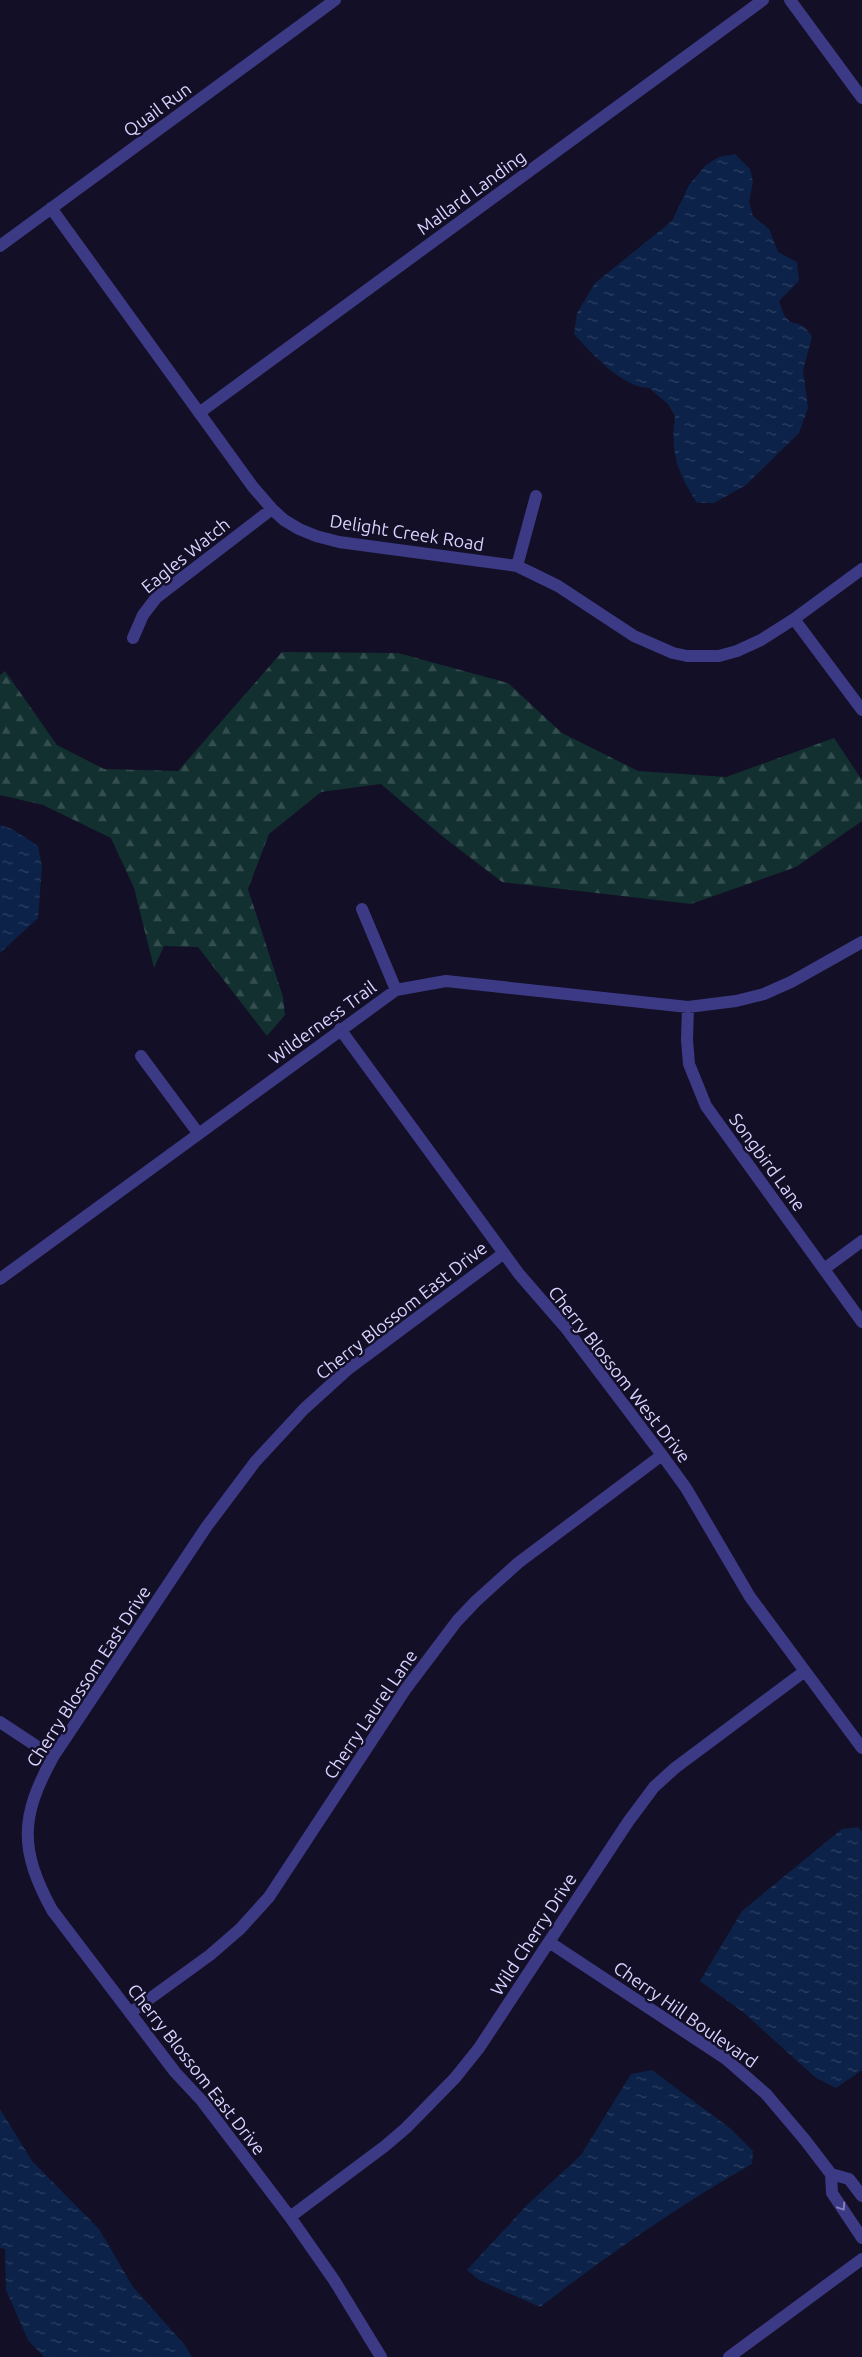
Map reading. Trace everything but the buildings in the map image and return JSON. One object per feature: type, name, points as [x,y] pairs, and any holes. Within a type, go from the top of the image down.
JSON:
[{"type":"street","name":"Quail Run","points":[[0,246],[334,0]]},
{"type":"street","name":"Mallard Landing","points":[[199,413],[763,0]]},
{"type":"street","points":[[790,0],[862,98]]},
{"type":"street","name":"Delight Creek Road","points":[[51,208],[199,413],[272,509],[299,529],[339,542],[517,566],[558,586],[615,625],[672,653],[701,656],[719,656],[737,651],[762,640],[862,569]]},
{"type":"street","points":[[517,566],[536,496]]},
{"type":"street","name":"Eagles Watch","points":[[133,638],[143,615],[156,598],[272,509]]},
{"type":"street","points":[[794,619],[862,710]]},
{"type":"street","points":[[362,909],[396,990]]},
{"type":"street","name":"Wilderness Trail","points":[[0,1279],[340,1029],[396,990],[446,981],[688,1007],[736,1001],[764,994],[791,982],[862,942]]},
{"type":"street","name":"Songbird Lane","points":[[688,1007],[687,1040],[689,1064],[706,1106],[862,1322]]},
{"type":"street","name":"Cherry Blossom West Drive","points":[[340,1029],[519,1274],[565,1327],[686,1488],[750,1597],[862,1748]]},
{"type":"street","points":[[141,1056],[198,1133]]},
{"type":"street","points":[[824,1269],[862,1241]]},
{"type":"street","name":"Cherry Blossom East Drive","points":[[381,2357],[334,2280],[290,2217],[202,2101],[175,2072],[52,1910],[34,1873],[28,1846],[29,1814],[36,1792],[53,1757],[207,1526],[255,1462],[304,1409],[347,1370],[504,1253]]},
{"type":"street","name":"Cherry Laurel Lane","points":[[130,2013],[210,1955],[240,1929],[269,1897],[405,1690],[457,1621],[476,1601],[518,1563],[662,1455]]},
{"type":"street","name":"Wild Cherry Drive","points":[[290,2217],[385,2146],[455,2078],[478,2048],[628,1822],[654,1787],[687,1758],[805,1671]]},
{"type":"street","points":[[0,1722],[53,1757]]},
{"type":"street","name":"Cherry Hill Boulevard","points":[[549,1942],[726,2059],[749,2077],[790,2121],[831,2174],[832,2192],[862,2238]]},
{"type":"street","name":"Cherry Hill Boulevard","points":[[831,2174],[849,2179],[862,2196]]},
{"type":"street","points":[[729,2357],[862,2259]]},
{"type":"green space","points":[[282,652],[398,653],[508,683],[562,733],[638,771],[726,777],[834,738],[862,780],[862,821],[796,867],[691,904],[502,882],[442,836],[381,784],[321,792],[269,834],[248,889],[283,997],[285,1015],[267,1036],[198,947],[164,946],[154,968],[134,888],[111,838],[43,805],[0,795],[0,675],[5,671],[57,745],[104,769],[178,771]]},
{"type":"water","points":[[735,154],[750,169],[753,182],[749,202],[753,216],[769,229],[778,252],[797,262],[799,281],[779,301],[784,315],[790,322],[803,326],[812,337],[803,370],[808,408],[799,433],[746,485],[714,503],[697,503],[684,481],[674,451],[675,416],[668,404],[649,388],[639,386],[618,376],[598,359],[574,334],[577,313],[595,283],[672,221],[689,185],[706,165],[719,157]]},
{"type":"water","points":[[0,825],[12,829],[38,846],[42,867],[38,918],[0,953]]},
{"type":"water","points":[[858,1827],[862,1831],[862,2070],[836,2088],[816,2078],[743,2012],[700,1981],[742,1911],[842,1829]]},
{"type":"water","points":[[652,2070],[731,2129],[753,2151],[752,2164],[644,2232],[540,2307],[479,2280],[467,2270],[528,2204],[581,2155],[631,2074]]},
{"type":"water","points":[[0,2109],[32,2161],[99,2229],[133,2287],[184,2344],[192,2357],[44,2357],[28,2340],[6,2290],[5,2249],[0,2248]]}]
